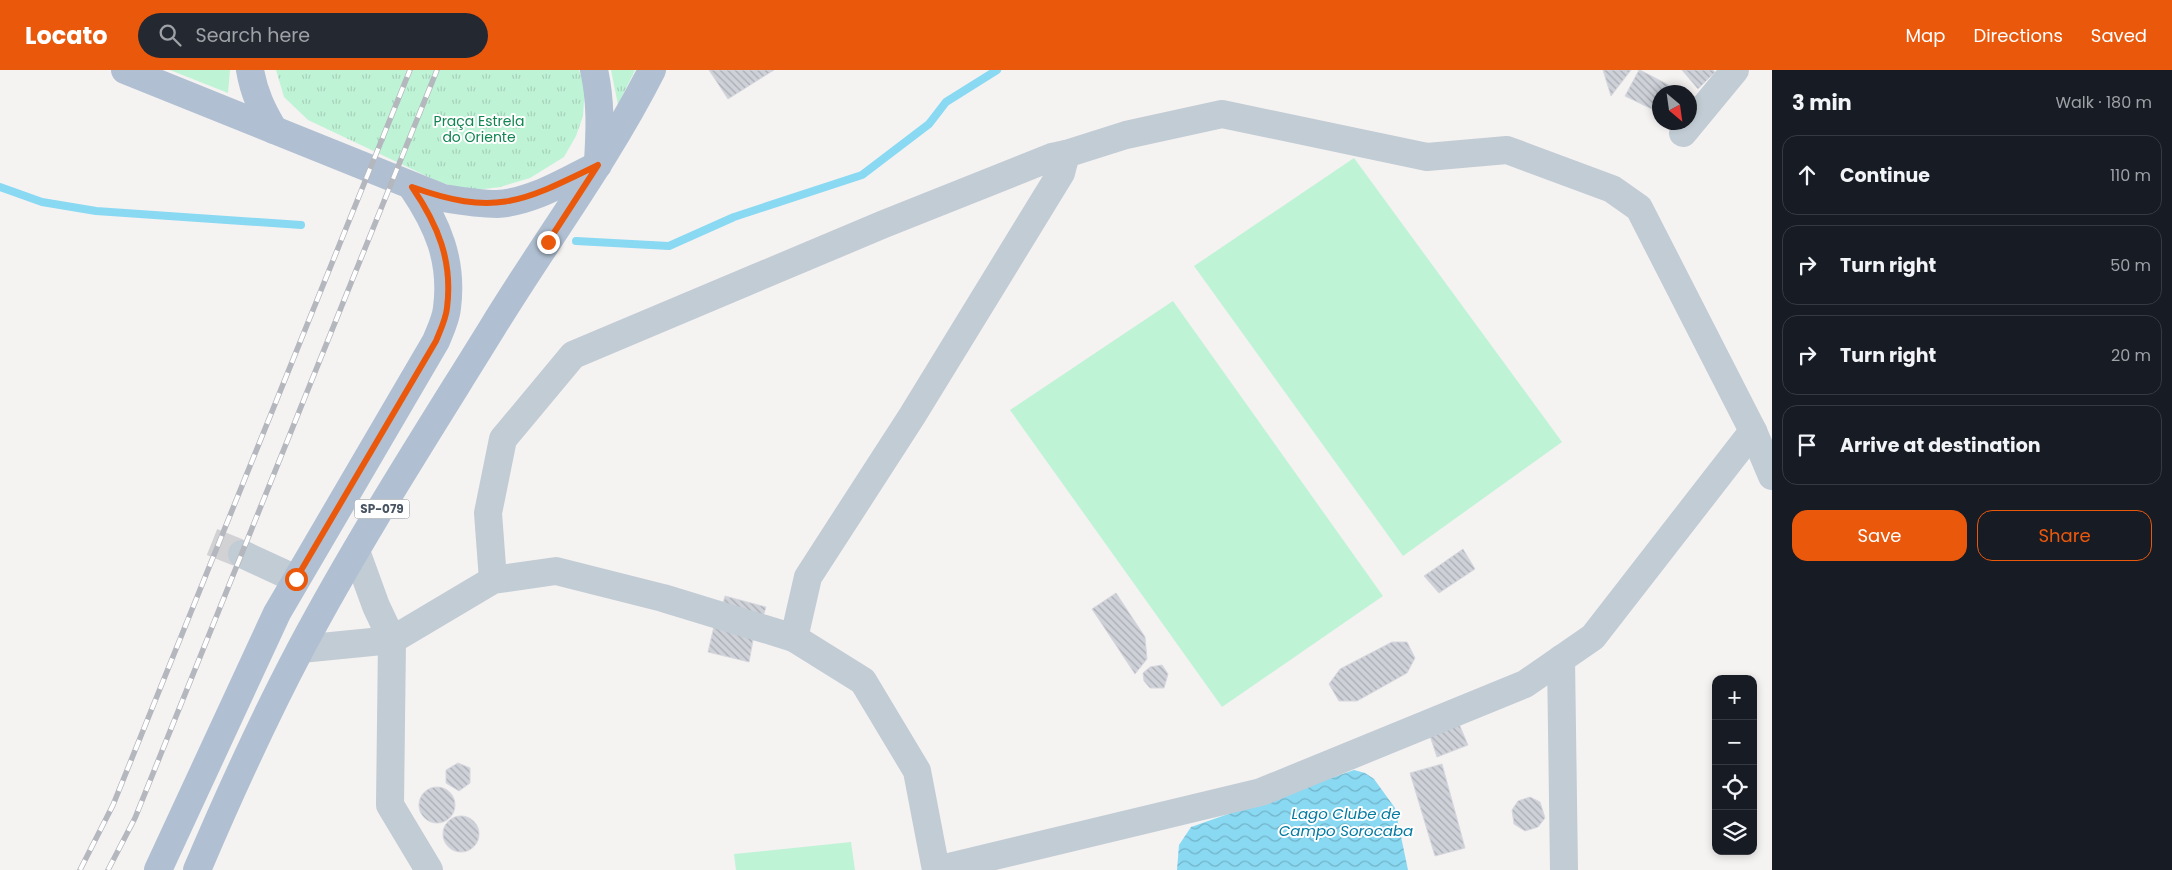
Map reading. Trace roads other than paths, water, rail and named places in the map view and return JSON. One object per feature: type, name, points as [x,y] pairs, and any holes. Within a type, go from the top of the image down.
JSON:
[{"type":"main road","points":[[125,70],[412,187],[443,198],[469,203],[498,204],[543,192],[598,165],[652,70]]},
{"type":"main road","points":[[250,70],[253,87],[261,109],[274,130]]},
{"type":"main road","name":"SP-079","points":[[196,870],[301,649],[356,551],[492,328],[598,165],[601,114],[599,90],[594,70]]},
{"type":"main road","name":"SP-079","points":[[158,870],[277,613],[436,341],[447,309],[448,285],[445,252],[428,211],[412,187]]},
{"type":"street","points":[[1684,133],[1736,70]]},
{"type":"street","points":[[494,580],[488,513],[503,438],[573,355],[884,224],[1066,154],[1126,135],[1222,114],[1427,157],[1506,150],[1612,189],[1639,208],[1753,431],[1772,476]]},
{"type":"street","points":[[794,638],[808,577],[912,416],[1061,172],[1066,154]]},
{"type":"street","points":[[301,649],[392,640],[494,580],[556,571],[662,598],[794,638],[863,681],[917,770],[936,870],[1261,792],[1525,684],[1593,637],[1753,431]]},
{"type":"street","points":[[356,551],[392,640],[390,805],[429,870]]},
{"type":"street","points":[[242,554],[296,579]]},
{"type":"street","points":[[1561,659],[1564,870]]},
{"type":"water","name":"Lago Clube de Campo Sorocaba","points":[[1354,770],[1365,773],[1374,779],[1395,808],[1408,870],[1177,870],[1179,845],[1191,827]]},
{"type":"waterway","points":[[576,241],[669,246],[734,217],[862,175],[929,124],[946,102],[997,70]]},
{"type":"waterway","points":[[0,187],[42,202],[96,211],[301,225]]},
{"type":"tunnel","points":[[212,542],[242,554]]},
{"type":"railway","points":[[80,870],[113,805],[410,70]]},
{"type":"railway","points":[[108,870],[135,818],[437,70]]},
{"type":"park label","name":"Praça Estrela do Oriente","points":[[479,129]]}]
